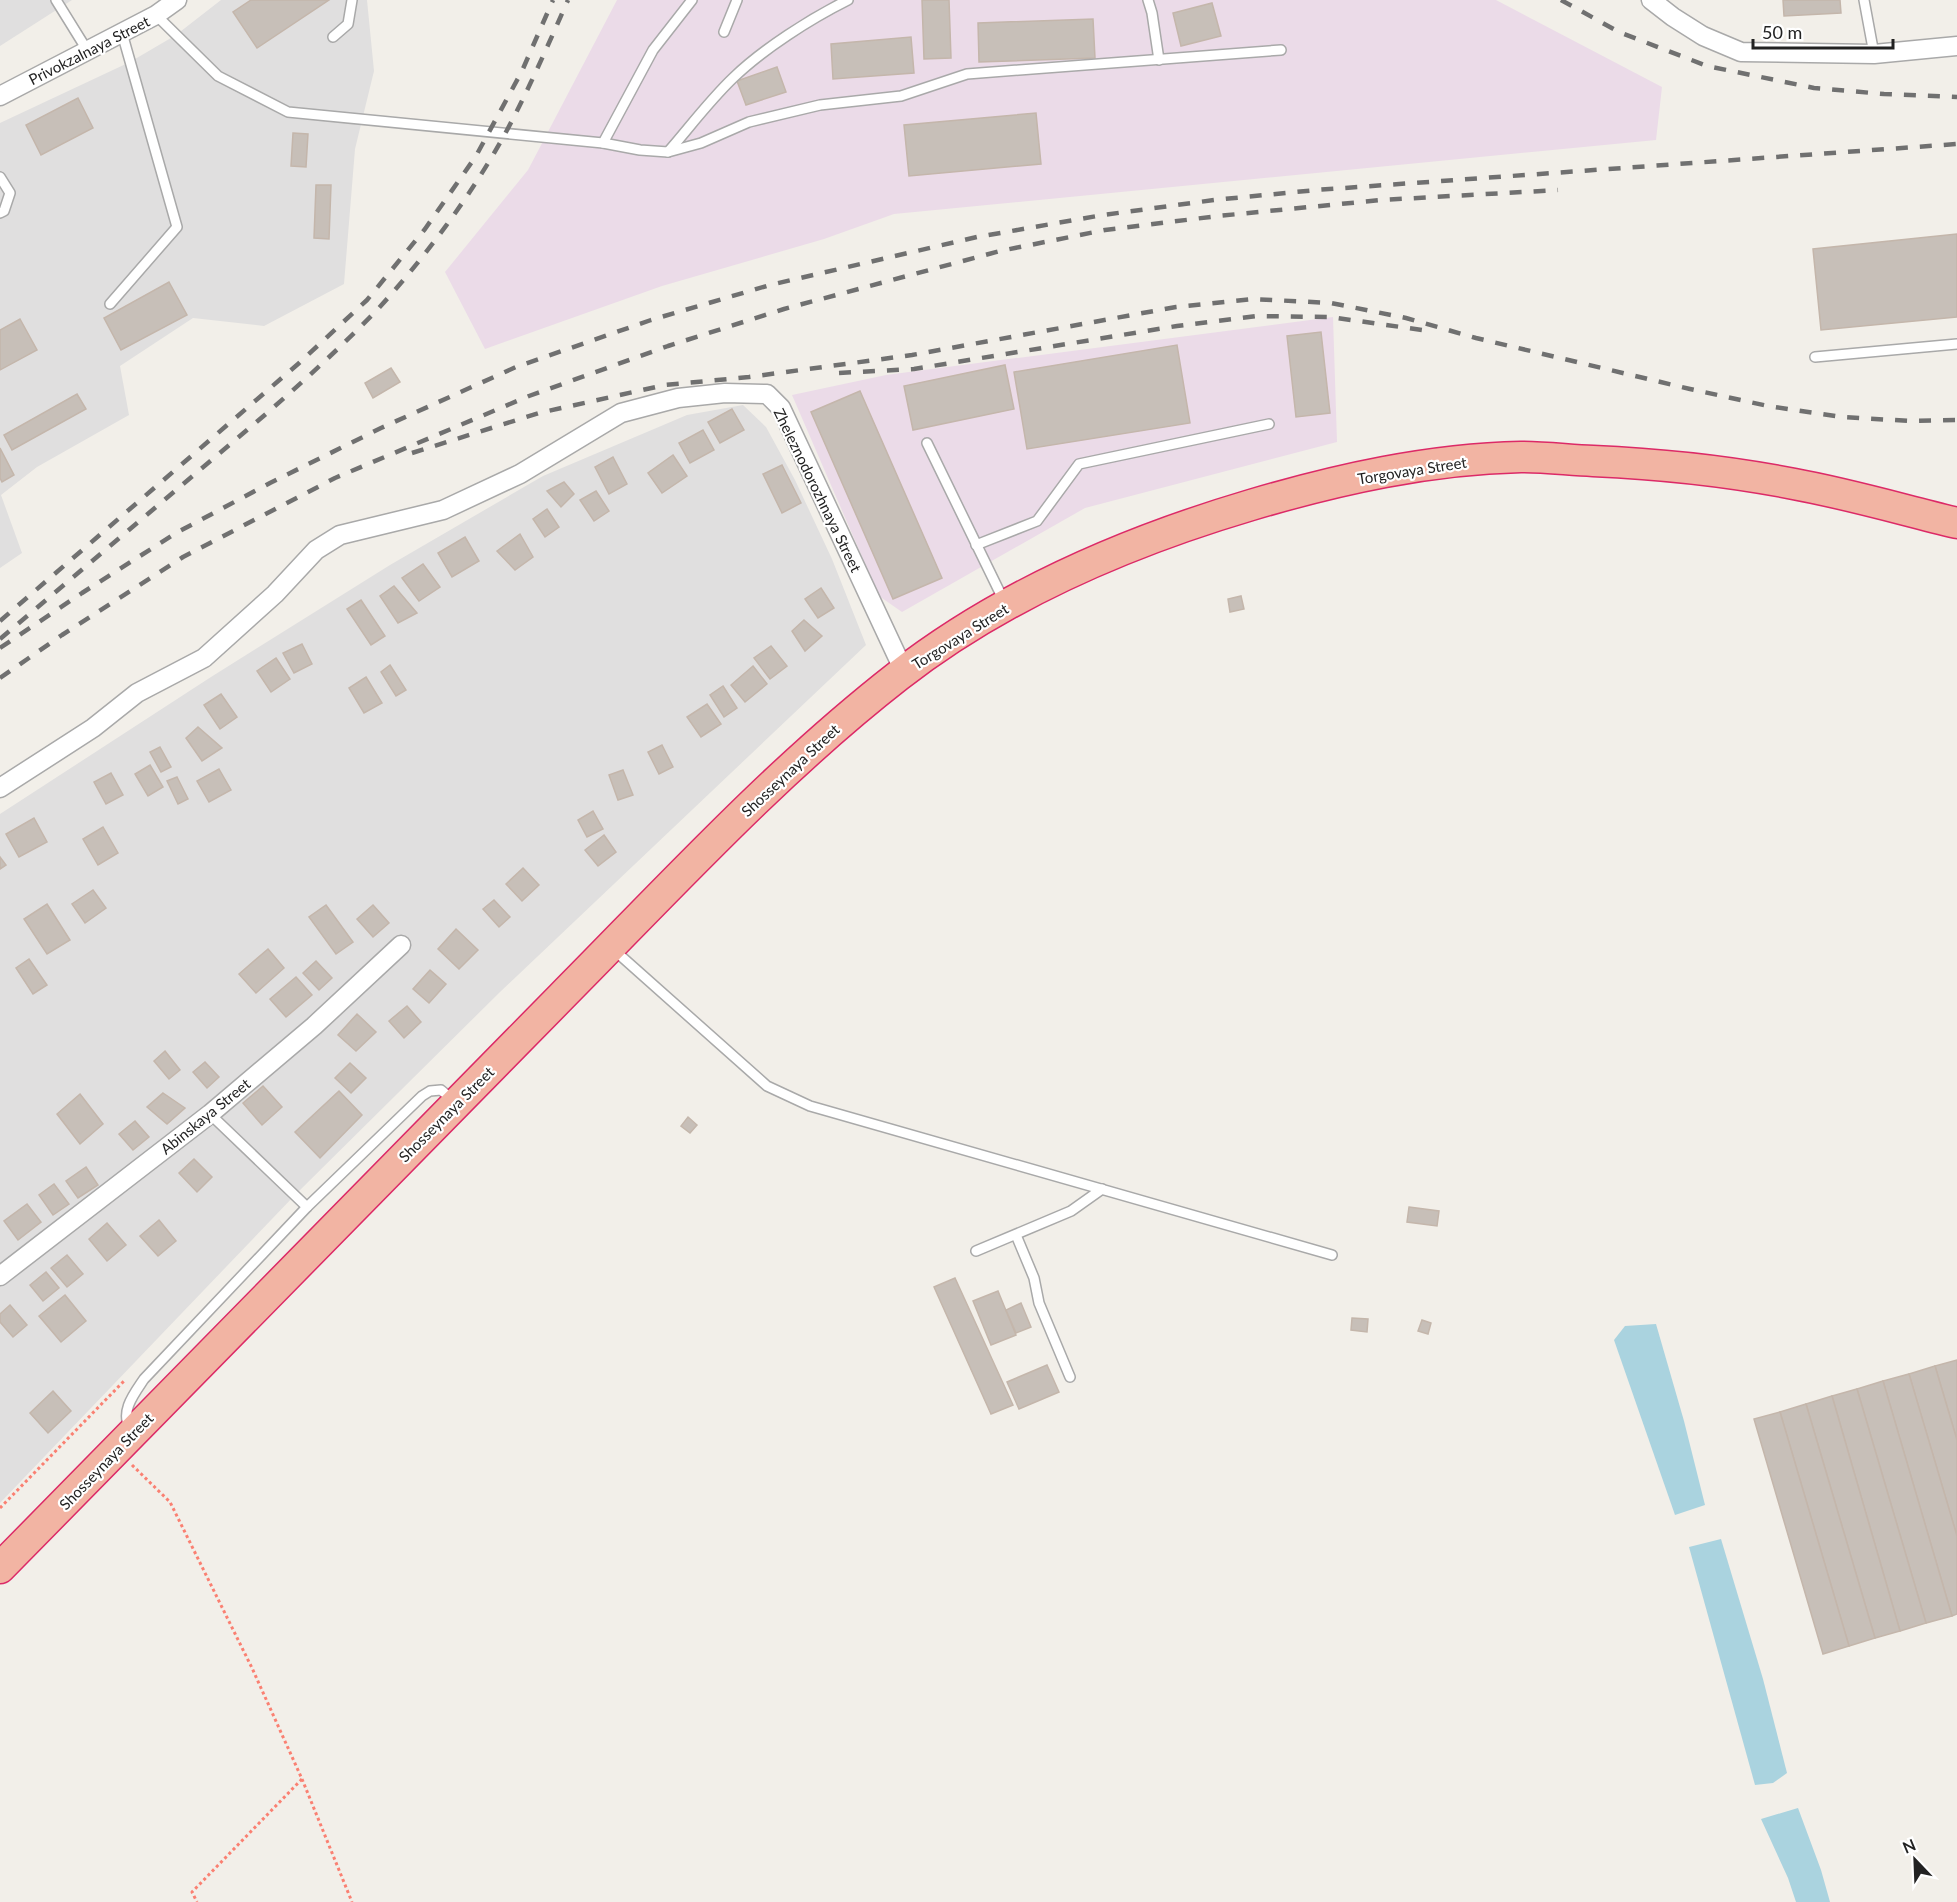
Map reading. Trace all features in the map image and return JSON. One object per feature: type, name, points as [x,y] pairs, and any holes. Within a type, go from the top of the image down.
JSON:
[{"type":"highway","name":"Torgovaya Street","points":[[904,671],[975,624],[1007,606],[1045,585],[1126,547],[1214,516],[1306,489],[1380,472],[1452,461],[1525,457],[1709,470],[1798,484],[1957,523]]},
{"type":"highway","name":"Shosseynaya Street","points":[[0,1568],[777,780],[844,720],[904,671]]},
{"type":"street","name":"Privokzalnaya Street","points":[[0,96],[156,15],[177,0]]},
{"type":"street","points":[[1651,0],[1703,36],[1741,52],[1874,54],[1957,46]]},
{"type":"street","name":"Zheleznodorozhnaya Street","points":[[0,788],[93,728],[137,693],[204,658],[275,594],[316,550],[340,535],[443,510],[520,474],[621,413],[678,398],[725,393],[767,394],[782,408],[904,671]]},
{"type":"street","name":"Abinskaya Street","points":[[0,1276],[210,1114],[314,1026],[401,945]]},
{"type":"lane","points":[[56,0],[87,50]]},
{"type":"lane","points":[[333,37],[348,24],[352,0]]},
{"type":"lane","points":[[603,143],[653,50],[692,0]]},
{"type":"lane","points":[[724,32],[737,0]]},
{"type":"lane","points":[[668,152],[733,78],[777,44],[848,0]]},
{"type":"lane","points":[[1148,0],[1159,60]]},
{"type":"lane","points":[[1864,0],[1874,54]]},
{"type":"lane","points":[[156,15],[218,76],[288,112],[603,143],[640,150],[668,152],[701,143],[749,122],[820,105],[900,96],[967,74],[1281,50]]},
{"type":"lane","points":[[110,304],[177,227],[122,33]]},
{"type":"lane","points":[[0,177],[10,193],[4,211],[0,213]]},
{"type":"lane","points":[[1815,357],[1957,344]]},
{"type":"lane","points":[[976,545],[1036,521],[1079,464],[1269,424]]},
{"type":"lane","points":[[927,443],[1007,606]]},
{"type":"lane","points":[[611,947],[767,1086],[810,1106],[1332,1255]]},
{"type":"lane","points":[[124,1442],[127,1425],[126,1412],[130,1400],[144,1379],[307,1207],[422,1096],[430,1091],[441,1090],[456,1103]]},
{"type":"lane","points":[[210,1114],[307,1207]]},
{"type":"lane","points":[[976,1251],[1071,1211],[1101,1189]]},
{"type":"lane","points":[[1016,1234],[1034,1278],[1039,1303],[1070,1377]]},
{"type":"path","points":[[124,1442],[170,1502],[252,1668],[302,1779],[351,1902]]},
{"type":"path","points":[[197,1902],[192,1892],[302,1779]]},
{"type":"shaded area","points":[[0,0],[72,0],[0,46]]},
{"type":"shaded area","points":[[221,0],[367,0],[374,71],[355,149],[344,284],[264,326],[193,318],[120,366],[129,415],[37,467],[1,495],[22,553],[0,568],[0,123],[130,62],[176,35]]},
{"type":"shaded area","points":[[617,0],[1496,0],[1662,87],[1656,140],[894,214],[824,239],[662,286],[485,349],[445,272],[528,170]]},
{"type":"shaded area","points":[[1333,317],[1337,442],[1085,508],[902,612],[879,596],[792,395],[886,375]]},
{"type":"shaded area","points":[[743,405],[766,427],[795,480],[832,559],[866,645],[500,992],[294,1196],[0,1503],[0,814],[211,677],[390,565],[543,476],[687,415]]},
{"type":"water","points":[[1656,1324],[1705,1505],[1675,1515],[1614,1340],[1625,1326]]},
{"type":"water","points":[[1721,1539],[1763,1679],[1787,1773],[1773,1783],[1755,1785],[1689,1547]]},
{"type":"water","points":[[1798,1808],[1830,1902],[1796,1902],[1788,1878],[1761,1819]]},
{"type":"building","points":[[251,0],[329,0],[257,48],[233,12]]},
{"type":"building","points":[[922,0],[949,0],[951,58],[924,59]]},
{"type":"building","points":[[1783,0],[1840,0],[1841,13],[1784,16]]},
{"type":"building","points":[[1212,3],[1221,36],[1181,46],[1173,13]]},
{"type":"building","points":[[1093,19],[1095,58],[979,62],[978,23]]},
{"type":"building","points":[[911,37],[914,73],[833,79],[831,44]]},
{"type":"building","points":[[777,67],[786,92],[746,105],[737,81]]},
{"type":"building","points":[[78,98],[93,128],[41,155],[26,125]]},
{"type":"building","points":[[1036,113],[1041,164],[909,176],[904,125]]},
{"type":"building","points":[[293,133],[308,134],[306,167],[291,166]]},
{"type":"building","points":[[316,185],[331,185],[329,239],[314,238]]},
{"type":"building","points":[[1957,234],[1957,317],[1821,330],[1813,249]]},
{"type":"building","points":[[169,282],[187,315],[121,350],[104,318]]},
{"type":"building","points":[[20,319],[37,350],[0,370],[0,330]]},
{"type":"building","points":[[1321,332],[1330,413],[1296,417],[1287,336]]},
{"type":"building","points":[[1177,345],[1190,423],[1027,449],[1014,372]]},
{"type":"building","points":[[1005,365],[1014,409],[913,430],[904,386]]},
{"type":"building","points":[[391,368],[400,382],[373,398],[365,383]]},
{"type":"building","points":[[860,391],[942,578],[893,599],[811,412]]},
{"type":"building","points":[[77,394],[86,409],[12,450],[4,435]]},
{"type":"building","points":[[732,409],[744,430],[720,443],[708,422]]},
{"type":"building","points":[[703,430],[714,450],[690,463],[679,443]]},
{"type":"building","points":[[0,448],[14,475],[2,482],[0,478]]},
{"type":"building","points":[[673,455],[687,476],[662,493],[648,473]]},
{"type":"building","points":[[613,457],[627,484],[609,494],[595,467]]},
{"type":"building","points":[[782,465],[801,503],[782,513],[763,474]]},
{"type":"building","points":[[564,482],[574,494],[561,507],[547,491]]},
{"type":"building","points":[[596,491],[609,511],[594,521],[580,500]]},
{"type":"building","points":[[547,509],[559,527],[545,537],[533,519]]},
{"type":"building","points":[[520,534],[533,557],[515,570],[497,551]]},
{"type":"building","points":[[465,537],[479,561],[452,577],[438,553]]},
{"type":"building","points":[[423,564],[440,587],[419,601],[402,578]]},
{"type":"building","points":[[394,586],[417,613],[398,623],[380,596]]},
{"type":"building","points":[[821,588],[834,608],[818,618],[805,599]]},
{"type":"building","points":[[1241,596],[1244,609],[1230,612],[1228,599]]},
{"type":"building","points":[[361,600],[385,636],[371,645],[347,609]]},
{"type":"building","points":[[804,620],[822,636],[805,651],[792,631]]},
{"type":"building","points":[[302,644],[312,664],[294,673],[283,653]]},
{"type":"building","points":[[771,646],[787,666],[770,679],[754,658]]},
{"type":"building","points":[[276,658],[290,679],[271,692],[257,671]]},
{"type":"building","points":[[390,665],[406,690],[396,696],[381,672]]},
{"type":"building","points":[[753,666],[767,684],[745,702],[731,685]]},
{"type":"building","points":[[366,677],[382,703],[364,713],[349,688]]},
{"type":"building","points":[[723,686],[737,708],[724,717],[710,695]]},
{"type":"building","points":[[221,694],[237,717],[220,729],[204,705]]},
{"type":"building","points":[[707,704],[721,724],[701,737],[687,717]]},
{"type":"building","points":[[198,727],[222,748],[202,761],[186,738]]},
{"type":"building","points":[[662,745],[673,767],[659,774],[648,752]]},
{"type":"building","points":[[160,747],[171,767],[161,772],[150,752]]},
{"type":"building","points":[[150,765],[163,787],[148,796],[135,774]]},
{"type":"building","points":[[219,769],[231,790],[209,802],[197,781]]},
{"type":"building","points":[[623,770],[633,795],[618,800],[609,775]]},
{"type":"building","points":[[111,773],[123,795],[106,804],[94,782]]},
{"type":"building","points":[[177,777],[188,799],[178,804],[167,781]]},
{"type":"building","points":[[593,811],[603,829],[587,837],[578,820]]},
{"type":"building","points":[[34,818],[47,842],[19,857],[6,834]]},
{"type":"building","points":[[103,827],[118,853],[98,865],[83,839]]},
{"type":"building","points":[[604,835],[616,852],[598,866],[585,850]]},
{"type":"building","points":[[0,857],[6,865],[0,869]]},
{"type":"building","points":[[523,868],[539,885],[522,901],[506,884]]},
{"type":"building","points":[[93,890],[106,908],[85,923],[72,904]]},
{"type":"building","points":[[494,900],[510,917],[499,927],[483,909]]},
{"type":"building","points":[[47,904],[70,940],[47,954],[24,919]]},
{"type":"building","points":[[326,905],[353,942],[336,954],[309,917]]},
{"type":"building","points":[[373,905],[389,923],[373,937],[357,919]]},
{"type":"building","points":[[456,929],[478,950],[459,969],[438,949]]},
{"type":"building","points":[[268,949],[284,968],[256,993],[239,974]]},
{"type":"building","points":[[29,959],[47,985],[33,994],[16,968]]},
{"type":"building","points":[[316,961],[332,978],[319,990],[303,973]]},
{"type":"building","points":[[430,970],[446,984],[429,1003],[413,989]]},
{"type":"building","points":[[296,977],[312,995],[286,1017],[270,999]]},
{"type":"building","points":[[407,1006],[421,1022],[404,1038],[389,1021]]},
{"type":"building","points":[[357,1014],[376,1032],[356,1051],[338,1035]]},
{"type":"building","points":[[165,1051],[180,1070],[169,1079],[154,1061]]},
{"type":"building","points":[[205,1062],[219,1077],[207,1088],[193,1072]]},
{"type":"building","points":[[350,1063],[366,1078],[351,1093],[335,1078]]},
{"type":"building","points":[[263,1086],[282,1107],[262,1125],[243,1103]]},
{"type":"building","points":[[339,1091],[362,1115],[320,1158],[295,1132]]},
{"type":"building","points":[[163,1093],[185,1108],[167,1124],[147,1107]]},
{"type":"building","points":[[80,1094],[103,1124],[80,1144],[57,1114]]},
{"type":"building","points":[[688,1117],[697,1125],[690,1133],[681,1126]]},
{"type":"building","points":[[135,1121],[149,1137],[133,1150],[119,1134]]},
{"type":"building","points":[[194,1159],[212,1177],[197,1192],[179,1173]]},
{"type":"building","points":[[86,1167],[98,1185],[78,1198],[66,1181]]},
{"type":"building","points":[[54,1184],[69,1204],[53,1215],[39,1195]]},
{"type":"building","points":[[27,1204],[41,1222],[18,1240],[4,1221]]},
{"type":"building","points":[[1409,1207],[1439,1211],[1437,1226],[1407,1222]]},
{"type":"building","points":[[159,1220],[176,1241],[158,1256],[140,1236]]},
{"type":"building","points":[[107,1223],[126,1245],[107,1261],[89,1239]]},
{"type":"building","points":[[67,1255],[83,1274],[67,1287],[51,1268]]},
{"type":"building","points":[[46,1272],[59,1288],[43,1301],[30,1285]]},
{"type":"building","points":[[955,1278],[1013,1405],[991,1414],[934,1287]]},
{"type":"building","points":[[998,1291],[1016,1335],[991,1345],[973,1301]]},
{"type":"building","points":[[65,1295],[86,1321],[61,1342],[39,1316]]},
{"type":"building","points":[[1021,1303],[1031,1327],[1016,1333],[1006,1310]]},
{"type":"building","points":[[10,1305],[27,1325],[13,1337],[0,1322],[0,1314]]},
{"type":"building","points":[[1352,1318],[1368,1319],[1367,1332],[1351,1330]]},
{"type":"building","points":[[1422,1320],[1431,1323],[1428,1334],[1418,1331]]},
{"type":"building","points":[[1957,1360],[1957,1440],[1935,1366]]},
{"type":"building","points":[[1047,1365],[1059,1392],[1019,1409],[1007,1382]]},
{"type":"building","points":[[1935,1366],[1957,1440],[1957,1536],[1909,1374]]},
{"type":"building","points":[[1909,1374],[1957,1536],[1957,1614],[1952,1616],[1883,1381]]},
{"type":"building","points":[[1883,1381],[1952,1616],[1926,1623],[1857,1389]]},
{"type":"building","points":[[1857,1389],[1926,1623],[1900,1631],[1832,1396]]},
{"type":"building","points":[[53,1391],[71,1411],[48,1433],[30,1413]]},
{"type":"building","points":[[1832,1396],[1900,1631],[1875,1638],[1806,1404]]},
{"type":"building","points":[[1806,1404],[1875,1638],[1849,1646],[1780,1412]]},
{"type":"building","points":[[1780,1412],[1849,1646],[1823,1654],[1754,1419]]},
{"type":"railway","points":[[0,621],[298,364],[367,300],[425,229],[476,156],[522,71],[553,0]]},
{"type":"railway","points":[[0,639],[281,401],[350,337],[395,290],[447,225],[493,155],[523,100],[568,0]]},
{"type":"railway","points":[[1561,0],[1619,32],[1707,66],[1814,88],[1957,97]]},
{"type":"railway","points":[[0,648],[176,533],[381,428],[516,367],[651,320],[770,285],[977,237],[1103,215],[1214,200],[1316,190],[1957,144]]},
{"type":"railway","points":[[0,678],[183,557],[335,478],[529,396],[668,346],[784,309],[1000,251],[1105,230],[1381,200],[1558,190]]},
{"type":"railway","points":[[412,453],[539,413],[665,385],[749,377],[912,355],[1176,307],[1252,299],[1331,303],[1406,318],[1476,338],[1768,406],[1842,417],[1911,421],[1957,420]]},
{"type":"railway","points":[[839,373],[914,369],[1177,326],[1257,316],[1330,317],[1422,330]]}]
